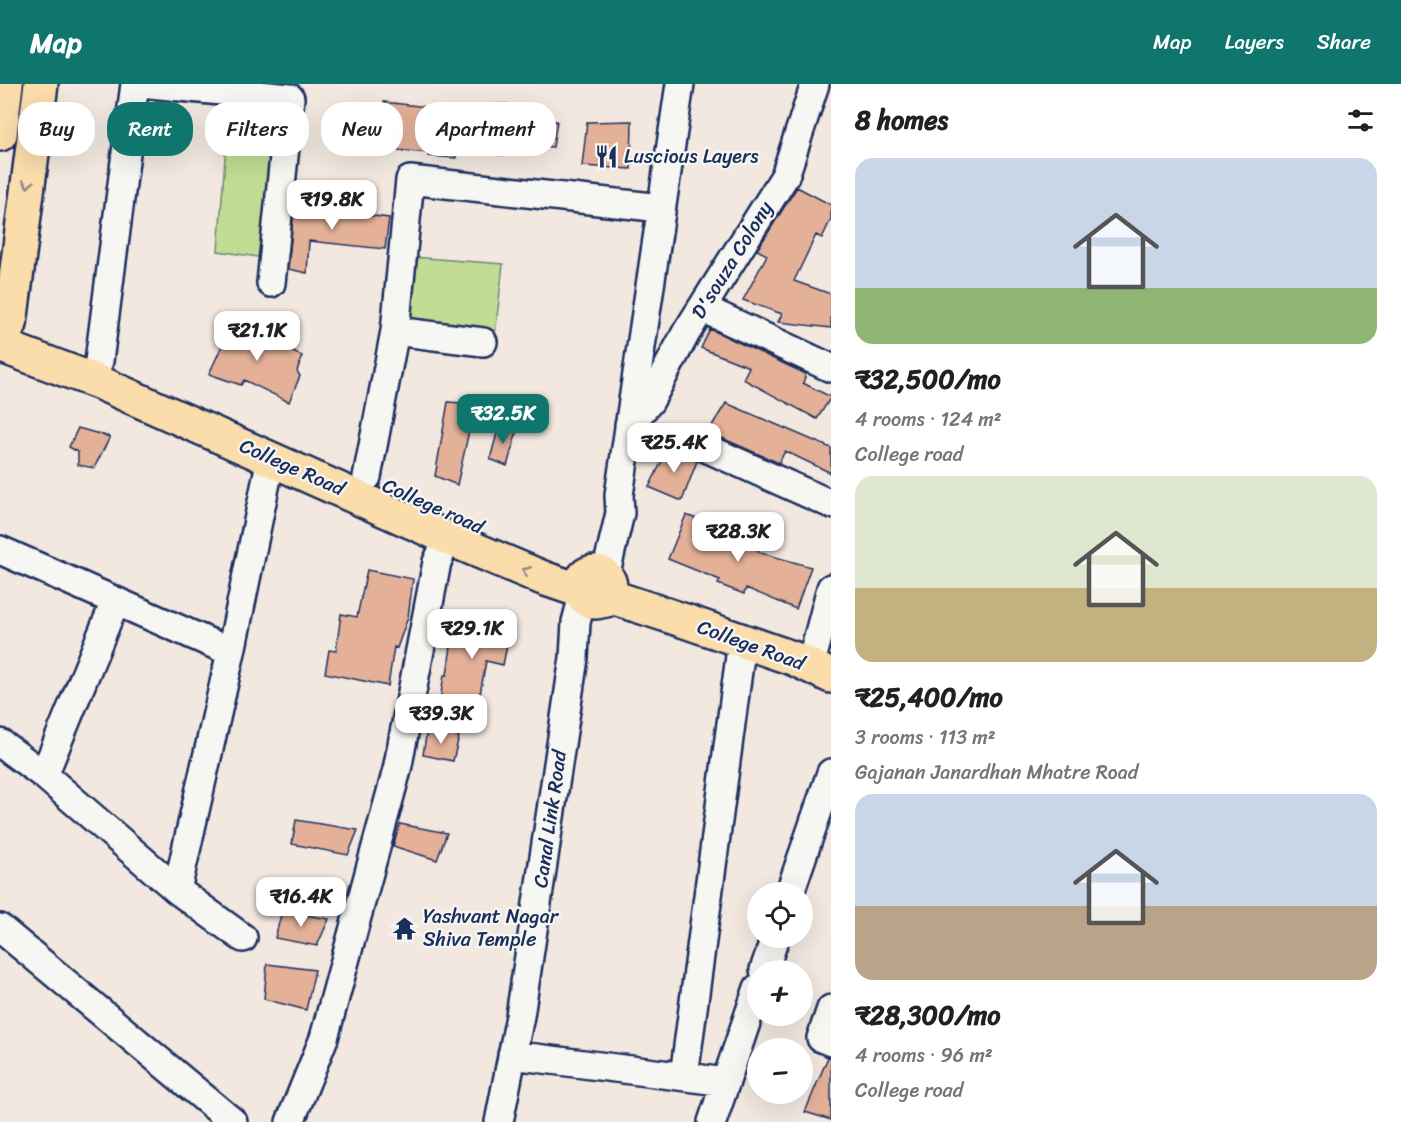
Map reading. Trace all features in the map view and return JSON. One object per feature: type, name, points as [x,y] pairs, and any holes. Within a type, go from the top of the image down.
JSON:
[{"type":"main road","points":[[0,134],[6,84]]},
{"type":"main road","points":[[4,332],[41,84]]},
{"type":"main road","name":"College road","points":[[4,332],[99,361],[367,477],[594,587],[825,662]]},
{"type":"main road","name":"College Road","points":[[4,332],[98,382],[543,579],[594,587],[615,598],[795,659],[825,662]]},
{"type":"street","points":[[99,361],[135,84]]},
{"type":"street","points":[[150,84],[290,98],[271,283]]},
{"type":"street","name":"Canal Link Road","points":[[499,1122],[520,1016],[574,658],[576,621],[594,587],[608,513],[619,495],[680,84]]},
{"type":"street","name":"D'souza Colony","points":[[629,425],[650,401],[686,333],[785,176],[814,84]]},
{"type":"street","points":[[367,477],[395,331],[410,180],[661,208]]},
{"type":"street","points":[[702,308],[831,368]]},
{"type":"street","points":[[395,331],[483,342]]},
{"type":"street","points":[[686,439],[831,504]]},
{"type":"street","points":[[177,890],[231,652],[271,458]]},
{"type":"street","points":[[290,1122],[324,1038],[394,781],[437,562],[448,538]]},
{"type":"street","points":[[0,550],[231,652]]},
{"type":"street","points":[[825,662],[831,588]]},
{"type":"street","points":[[44,775],[115,602]]},
{"type":"street","points":[[684,1076],[742,640]]},
{"type":"street","points":[[0,743],[44,775],[177,890],[243,938]]},
{"type":"street","points":[[793,882],[831,773]]},
{"type":"street","points":[[0,928],[233,1122]]},
{"type":"street","points":[[831,1009],[821,1038],[831,1042]]},
{"type":"street","points":[[712,1122],[747,1020]]},
{"type":"street","points":[[512,1055],[726,1082]]},
{"type":"green space","points":[[225,156],[274,156],[264,258],[218,251]]},
{"type":"green space","points":[[412,257],[503,264],[495,336],[406,322]]},
{"type":"building","points":[[403,104],[415,106],[415,152],[403,151]]},
{"type":"building","points":[[632,121],[631,169],[582,166],[587,122]]},
{"type":"building","points":[[428,156],[456,156],[456,158]]},
{"type":"building","points":[[797,187],[831,205],[831,219],[822,238],[816,235],[794,281],[831,294],[831,328],[778,322],[782,314],[743,300],[767,255],[757,250]]},
{"type":"building","points":[[295,199],[312,200],[311,208],[389,218],[385,249],[309,241],[307,273],[288,269]]},
{"type":"building","points":[[234,320],[265,332],[262,338],[302,356],[297,371],[300,376],[289,402],[244,380],[241,385],[209,374]]},
{"type":"building","points":[[710,329],[806,374],[803,383],[831,397],[817,419],[743,379],[749,367],[701,348]]},
{"type":"building","points":[[448,402],[475,404],[457,485],[435,476]]},
{"type":"building","points":[[726,403],[831,448],[831,473],[785,451],[779,463],[708,432]]},
{"type":"building","points":[[499,426],[517,431],[507,466],[490,459]]},
{"type":"building","points":[[78,428],[110,437],[94,468],[78,465],[78,452],[69,447]]},
{"type":"building","points":[[669,447],[697,461],[682,501],[649,487]]},
{"type":"building","points":[[686,515],[716,526],[713,533],[760,546],[758,552],[811,567],[796,609],[746,588],[744,594],[718,584],[720,580],[668,559]]},
{"type":"building","points":[[367,570],[413,579],[408,617],[397,648],[394,647],[388,686],[325,673],[329,650],[336,651],[341,614],[357,617]]},
{"type":"building","points":[[455,617],[511,626],[503,665],[486,661],[477,711],[440,700],[444,675],[447,675]]},
{"type":"building","points":[[427,730],[459,736],[453,761],[423,755]]},
{"type":"building","points":[[296,820],[358,830],[348,855],[292,844]]},
{"type":"building","points":[[400,824],[447,833],[437,860],[393,846]]},
{"type":"building","points":[[282,911],[329,919],[317,946],[275,938]]},
{"type":"building","points":[[267,964],[315,970],[306,1010],[264,999]]},
{"type":"building","points":[[828,1057],[831,1057],[831,1120],[805,1112],[808,1104],[813,1104],[813,1093]]},
{"type":"place","name":"Luscious Layers","points":[[606,156]]},
{"type":"place","name":"Yashvant Nagar Shiva Temple","points":[[405,928]]}]
